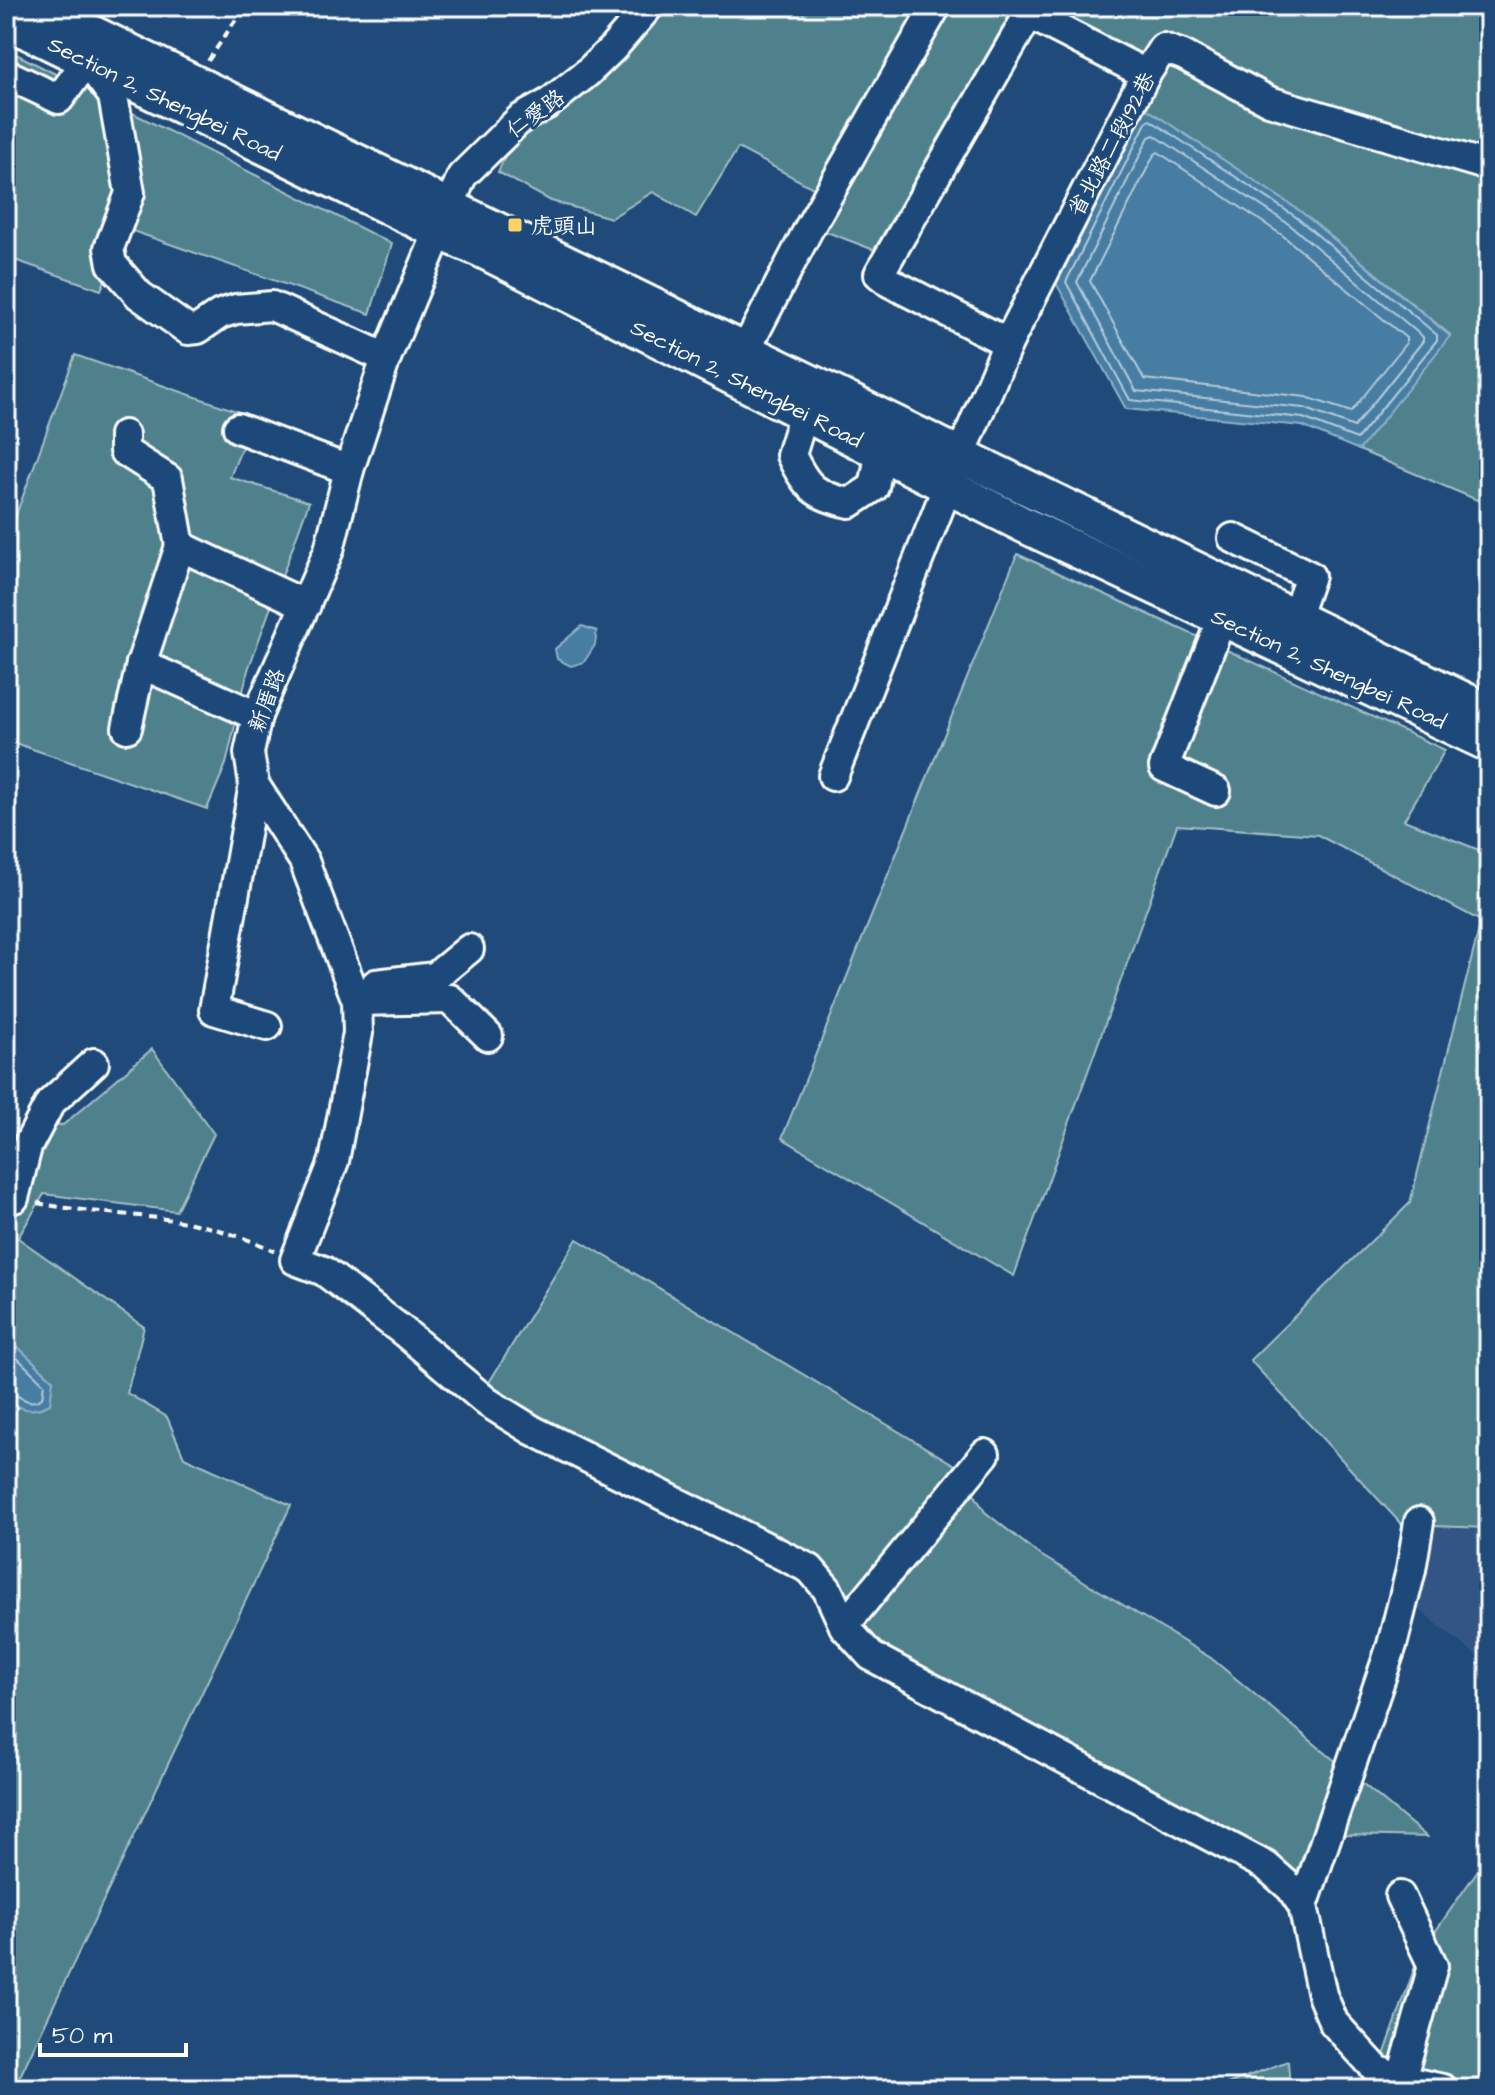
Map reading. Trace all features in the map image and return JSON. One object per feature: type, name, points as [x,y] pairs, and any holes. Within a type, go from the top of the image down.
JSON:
[{"type":"main road","name":"Section 2, Shengbei Road","points":[[36,6],[193,83],[444,220],[480,249],[881,450],[954,470],[1024,525],[1489,744]]},
{"type":"main road","name":"Section 2, Shengbei Road","points":[[6,21],[87,61],[745,351],[954,470],[1295,619],[1489,712]]},
{"type":"street","name":"仁愛路","points":[[444,220],[462,176],[491,145],[520,119],[549,103],[587,73],[649,6]]},
{"type":"street","points":[[745,351],[808,230],[936,6]]},
{"type":"street","points":[[1008,343],[879,274],[1029,14],[1146,74]]},
{"type":"street","name":"省北路二段192巷","points":[[833,776],[954,470],[1008,343],[1146,74],[1163,48],[1183,55],[1269,101],[1489,166]]},
{"type":"street","points":[[6,74],[59,99],[87,61],[113,96],[130,193],[109,248],[112,264],[139,295],[188,330],[198,329],[220,314],[236,309],[272,306],[386,358]]},
{"type":"street","name":"新厝路","points":[[295,1260],[334,1161],[358,1033],[354,993],[304,861],[254,784],[249,753],[257,716],[329,550],[349,470],[386,358],[444,220]]},
{"type":"street","points":[[804,413],[791,455],[803,480],[828,499],[850,503],[874,487],[881,450]]},
{"type":"street","points":[[238,428],[349,470]]},
{"type":"street","points":[[124,435],[124,451],[168,479],[180,546],[141,664],[127,728]]},
{"type":"street","points":[[1233,538],[1310,576],[1295,619]]},
{"type":"street","points":[[180,546],[306,605]]},
{"type":"street","points":[[1216,791],[1164,767],[1222,618]]},
{"type":"street","points":[[141,664],[257,716]]},
{"type":"street","points":[[254,784],[214,1010],[267,1026]]},
{"type":"street","points":[[354,993],[435,977],[469,949]]},
{"type":"street","points":[[354,993],[450,999],[488,1036]]},
{"type":"street","points":[[14,1198],[27,1147],[50,1103],[94,1063]]},
{"type":"street","points":[[295,1260],[324,1271],[404,1332],[487,1402],[532,1430],[810,1569],[827,1589],[844,1626],[871,1656],[1266,1866],[1291,1888],[1303,1906],[1322,1995],[1334,2023],[1377,2070],[1401,2080],[1443,2089]]},
{"type":"street","points":[[844,1626],[985,1454]]},
{"type":"street","points":[[1303,1906],[1392,1645],[1411,1570],[1419,1522]]},
{"type":"street","points":[[1400,1896],[1433,1966],[1401,2080]]},
{"type":"path","points":[[193,83],[245,6]]},
{"type":"path","points":[[14,1198],[71,1210],[186,1223],[252,1240],[295,1260]]},
{"type":"path","points":[[6,1511],[11,1519],[6,1532]]},
{"type":"shaded area","points":[[1402,1525],[1489,1528],[1489,1666],[1391,1587]]},
{"type":"green space","points":[[612,6],[794,6],[804,13],[809,6],[1015,6],[874,250],[814,227],[819,191],[738,148],[696,217],[653,192],[611,218],[551,201],[498,172],[512,140],[635,28]]},
{"type":"green space","points":[[1036,6],[1489,6],[1489,505],[1359,450],[1450,335],[1300,211],[1144,107],[1142,65]]},
{"type":"green space","points":[[6,49],[392,244],[370,314],[127,229],[101,290],[6,257]]},
{"type":"green space","points":[[75,355],[254,417],[230,477],[309,502],[248,670],[226,764],[207,809],[6,740],[6,542]]},
{"type":"green space","points":[[1017,554],[1445,750],[1404,820],[1489,854],[1489,1528],[1402,1525],[1250,1360],[1410,1203],[1481,921],[1318,835],[1177,825],[1014,1276],[782,1138]]},
{"type":"green space","points":[[152,1049],[214,1134],[176,1211],[44,1194],[18,1238],[144,1327],[127,1393],[167,1417],[184,1457],[291,1505],[14,2089],[6,2089],[6,1397],[18,1408],[53,1380],[6,1336],[6,1170],[27,1122],[63,1125]]},
{"type":"green space","points":[[577,1239],[958,1467],[985,1512],[1037,1553],[1211,1658],[1427,1837],[1345,1835],[1330,1815],[1292,1910],[1284,1881],[861,1643],[819,1578],[482,1394]]},
{"type":"green space","points":[[1478,1870],[1489,1875],[1489,2085],[1440,2078],[1381,2064],[1419,1955]]},
{"type":"green space","points":[[1288,2061],[1290,2089],[1218,2089],[1222,2086]]},
{"type":"water","points":[[1144,107],[1300,211],[1450,336],[1359,450],[1302,426],[1126,409],[1056,283]]},
{"type":"water","points":[[582,626],[597,631],[595,645],[584,662],[571,666],[557,659],[555,649]]},
{"type":"water","points":[[6,1336],[53,1380],[50,1404],[38,1409],[26,1409],[6,1397]]},
{"type":"place","name":"虎頭山","points":[[515,225]]}]
